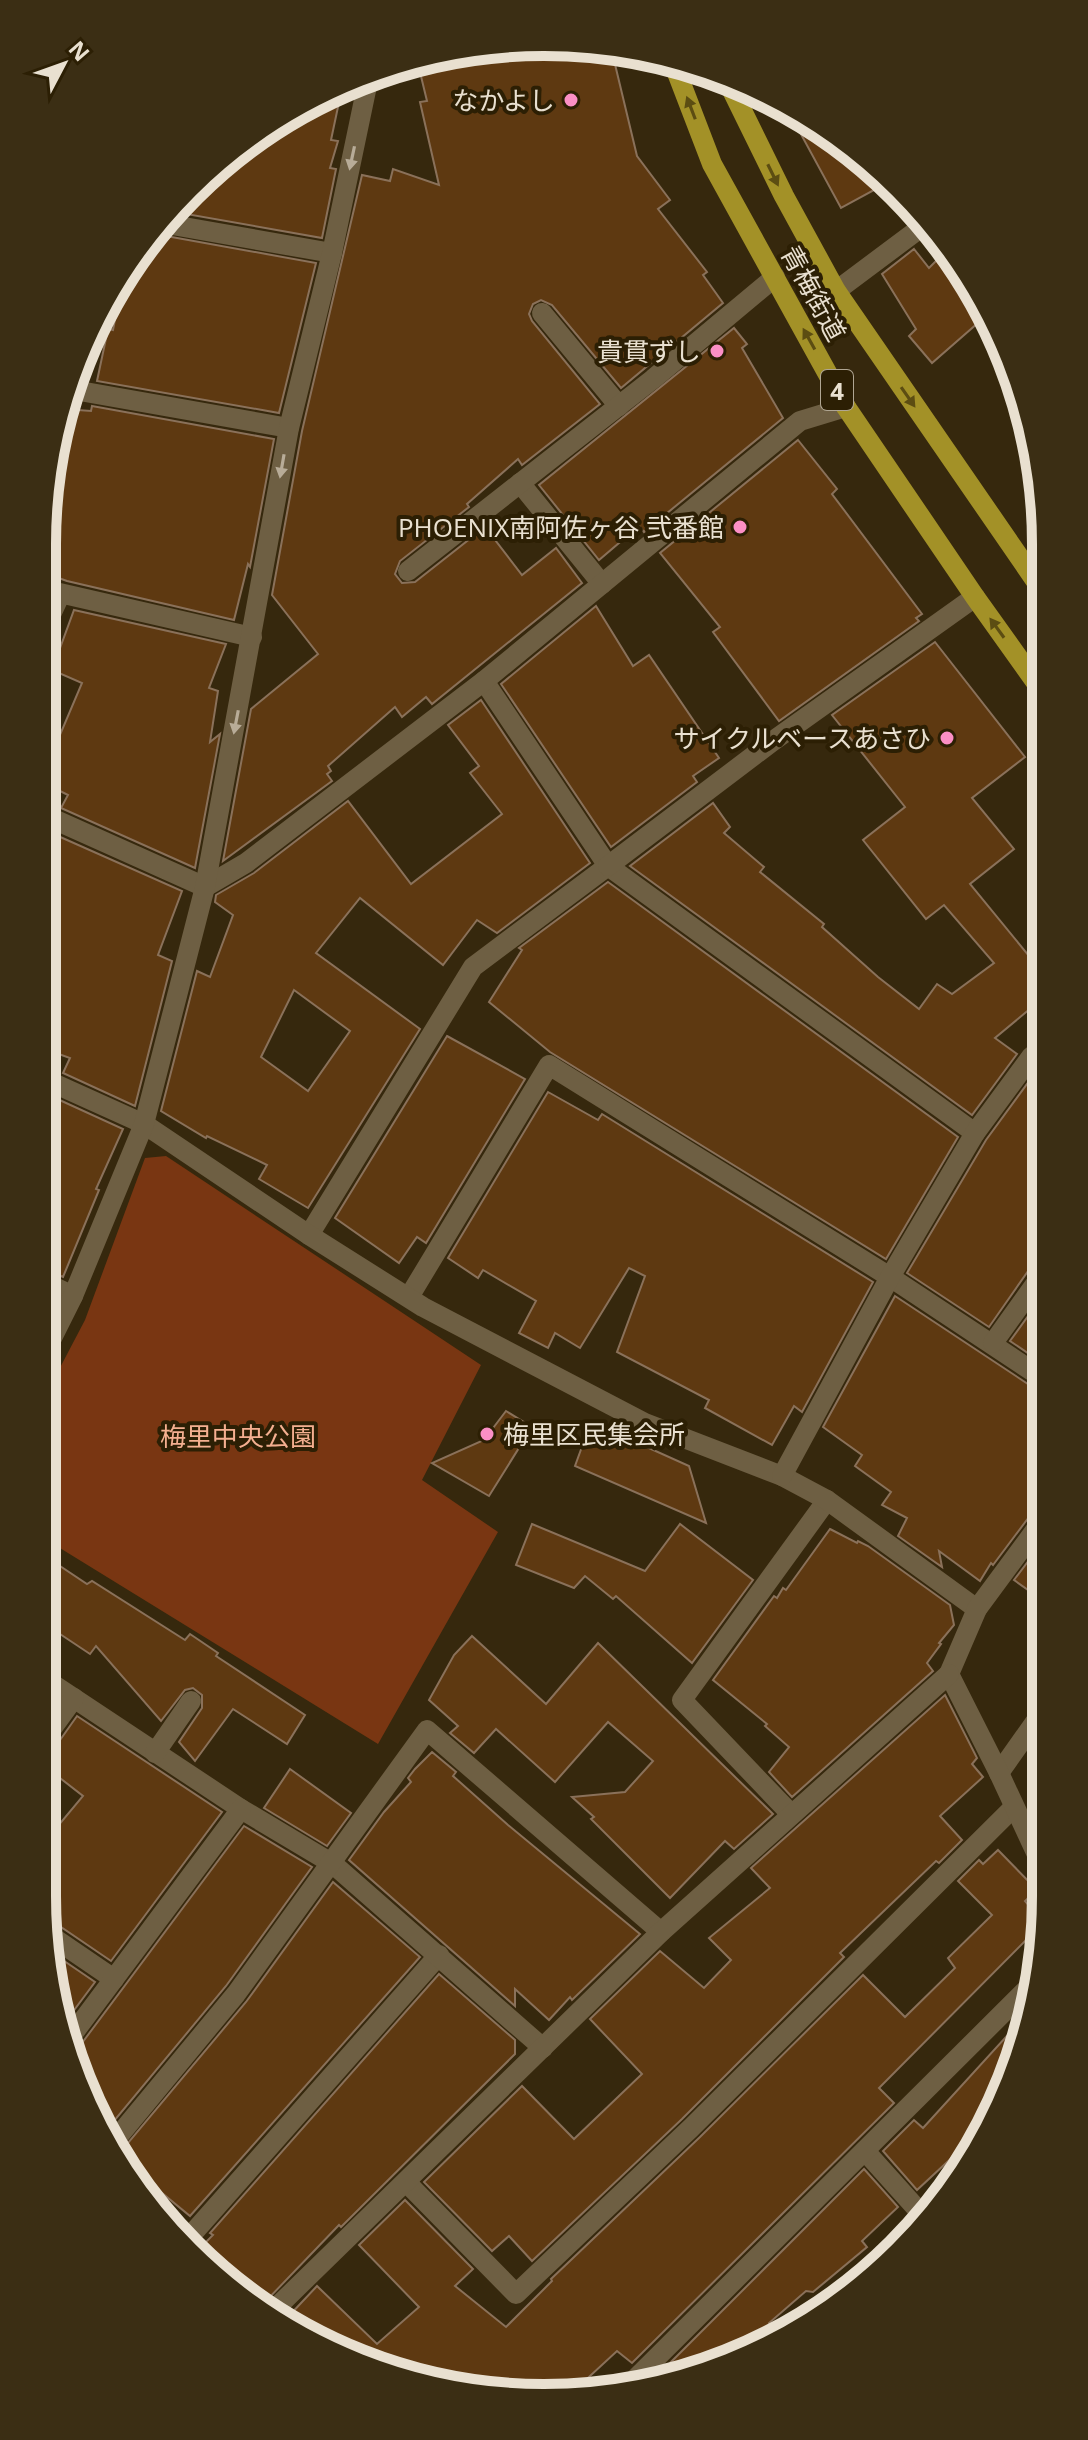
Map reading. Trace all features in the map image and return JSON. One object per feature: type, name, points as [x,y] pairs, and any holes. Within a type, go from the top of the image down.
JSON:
[{"type":"main road","name":"青梅街道","points":[[678,75],[712,164],[846,407],[1032,677]]},
{"type":"main road","name":"青梅街道","points":[[734,94],[784,196],[836,291],[1032,575]]},
{"type":"street","points":[[56,1330],[144,1124],[205,887],[289,428],[332,253],[366,90]]},
{"type":"street","points":[[174,225],[332,253]]},
{"type":"street","points":[[836,291],[917,230]]},
{"type":"street","points":[[408,571],[619,406],[775,277]]},
{"type":"street","points":[[542,313],[619,406]]},
{"type":"street","points":[[81,391],[289,428]]},
{"type":"street","points":[[205,887],[246,863],[484,681],[800,421],[846,407]]},
{"type":"street","points":[[520,483],[602,584]]},
{"type":"street","points":[[56,593],[252,637]]},
{"type":"street","points":[[309,1235],[473,967],[773,741],[975,597]]},
{"type":"street","points":[[484,681],[608,866],[975,1133]]},
{"type":"street","points":[[56,820],[205,887]]},
{"type":"street","points":[[782,1476],[890,1277],[975,1133],[1032,1056]]},
{"type":"street","points":[[409,1297],[549,1065],[890,1277],[1032,1371]]},
{"type":"street","points":[[56,1084],[144,1124],[423,1307],[645,1423],[782,1476],[827,1500],[977,1609]]},
{"type":"street","points":[[56,1288],[73,1296]]},
{"type":"street","points":[[993,1343],[1032,1289]]},
{"type":"street","points":[[791,1814],[682,1700],[827,1500]]},
{"type":"street","points":[[279,2306],[661,1932],[949,1674],[977,1609],[1032,1535]]},
{"type":"street","points":[[949,1674],[1032,1845]]},
{"type":"street","points":[[56,1686],[241,1809],[333,1864],[543,2048]]},
{"type":"street","points":[[56,1723],[74,1698]]},
{"type":"street","points":[[155,1753],[191,1701]]},
{"type":"street","points":[[999,1773],[1032,1726]]},
{"type":"street","points":[[119,2136],[236,1994],[427,1730],[661,1932]]},
{"type":"street","points":[[407,2183],[516,2294],[691,2128],[1014,1807]]},
{"type":"street","points":[[75,2030],[241,1809]]},
{"type":"street","points":[[58,1941],[114,1979]]},
{"type":"street","points":[[192,2234],[439,1955]]},
{"type":"street","points":[[639,2375],[1022,1994]]},
{"type":"street","points":[[865,2151],[918,2210]]},
{"type":"green space","name":"梅里中央公園","points":[[166,1156],[481,1365],[422,1480],[498,1532],[378,1744],[56,1546],[56,1375],[85,1320],[145,1158]]},
{"type":"building","points":[[544,56],[614,61],[637,156],[670,200],[658,209],[707,272],[703,275],[723,303],[621,388],[552,305],[541,300],[533,304],[529,314],[532,321],[600,404],[522,465],[518,459],[467,504],[469,507],[400,561],[395,574],[402,583],[415,582],[485,527],[522,575],[556,548],[582,583],[432,704],[426,697],[402,717],[395,707],[328,766],[331,771],[327,774],[332,781],[223,861],[251,709],[318,654],[272,595],[302,431],[362,175],[390,181],[393,169],[439,185],[420,102],[427,101],[420,72],[449,65]]},
{"type":"building","points":[[339,101],[331,140],[338,141],[330,168],[336,169],[322,238],[185,214],[247,157],[300,121]]},
{"type":"building","points":[[797,127],[841,157],[878,188],[841,208]]},
{"type":"building","points":[[166,236],[316,263],[279,413],[97,381],[108,329],[113,330],[121,300]]},
{"type":"building","points":[[914,249],[929,268],[939,258],[979,322],[932,363],[909,336],[916,329],[882,274]]},
{"type":"building","points":[[734,328],[747,344],[742,348],[783,418],[644,532],[639,526],[599,560],[539,485]]},
{"type":"building","points":[[92,406],[274,439],[250,567],[248,564],[234,620],[56,577],[57,521],[61,510],[57,509],[65,449],[75,410],[91,411]]},
{"type":"building","points":[[798,440],[837,489],[832,494],[922,614],[916,618],[919,621],[779,721],[713,632],[720,627],[660,553]]},
{"type":"building","points":[[596,606],[633,666],[649,655],[719,758],[693,776],[697,782],[611,847],[501,684]]},
{"type":"building","points":[[74,610],[226,644],[209,688],[218,691],[210,742],[220,734],[195,868],[61,808],[68,795],[56,789],[56,742],[82,683],[56,672],[56,659]]},
{"type":"building","points":[[935,642],[1025,757],[972,798],[1014,849],[970,884],[1032,960],[1032,1007],[995,1038],[1017,1054],[972,1115],[630,866],[713,803],[730,827],[724,833],[764,867],[760,872],[824,924],[822,927],[878,977],[919,1009],[937,984],[952,994],[994,963],[944,905],[926,919],[863,840],[905,807],[832,715]]},
{"type":"building","points":[[481,700],[590,863],[497,933],[477,920],[443,965],[360,898],[316,953],[420,1029],[308,1208],[259,1179],[267,1165],[206,1138],[161,1111],[197,971],[210,977],[233,915],[215,902],[216,895],[254,873],[348,801],[411,884],[502,814],[470,773],[479,766],[448,725]],"holes":[[[294,990],[350,1031],[308,1091],[261,1057]]]},
{"type":"building","points":[[56,835],[182,891],[158,955],[172,961],[135,1106],[63,1073],[70,1058],[56,1053]]},
{"type":"building","points":[[608,882],[958,1137],[886,1259],[550,1052],[489,1002],[522,950],[519,948]]},
{"type":"building","points":[[447,1036],[525,1079],[426,1243],[417,1237],[399,1263],[335,1218]]},
{"type":"building","points":[[1032,1077],[1032,1265],[989,1327],[907,1273],[986,1140]]},
{"type":"building","points":[[548,1092],[598,1120],[602,1114],[873,1282],[802,1412],[794,1406],[772,1445],[705,1408],[709,1400],[617,1352],[645,1276],[629,1268],[580,1348],[555,1333],[548,1348],[519,1333],[536,1301],[483,1270],[478,1278],[448,1258]]},
{"type":"building","points":[[56,1098],[123,1129],[96,1189],[99,1190],[63,1277],[56,1274]]},
{"type":"building","points":[[895,1296],[1032,1387],[1032,1513],[980,1581],[939,1551],[942,1567],[898,1536],[907,1518],[882,1505],[891,1492],[855,1466],[862,1455],[823,1427]]},
{"type":"building","points":[[1032,1311],[1032,1356],[1010,1341]]},
{"type":"building","points":[[506,1411],[532,1427],[489,1496],[432,1463],[484,1440]]},
{"type":"building","points":[[591,1422],[689,1466],[706,1523],[575,1466]]},
{"type":"building","points":[[532,1524],[645,1571],[680,1524],[753,1580],[692,1663],[616,1596],[613,1599],[585,1576],[574,1588],[516,1565]]},
{"type":"building","points":[[830,1529],[868,1546],[950,1605],[954,1625],[927,1663],[933,1671],[792,1797],[769,1772],[789,1747],[765,1726],[767,1724],[713,1680],[774,1596],[777,1598],[783,1588],[786,1590]]},
{"type":"building","points":[[1032,1556],[1032,1593],[1014,1580]]},
{"type":"building","points":[[56,1563],[87,1584],[92,1581],[185,1640],[190,1634],[218,1653],[216,1656],[305,1715],[287,1744],[233,1709],[195,1761],[179,1742],[202,1708],[202,1695],[193,1688],[185,1690],[161,1721],[96,1646],[90,1654],[56,1631]]},
{"type":"building","points":[[472,1636],[546,1704],[598,1643],[773,1814],[734,1849],[725,1841],[670,1898],[572,1797],[625,1792],[653,1761],[608,1722],[555,1782],[496,1729],[474,1753],[450,1733],[458,1726],[429,1700],[454,1655]]},
{"type":"building","points":[[945,1695],[977,1758],[972,1764],[983,1777],[940,1816],[962,1840],[840,1953],[844,1957],[682,2119],[532,2261],[509,2236],[492,2251],[424,2182],[522,2086],[574,2139],[642,2074],[590,2019],[660,1951],[704,1988],[731,1960],[709,1938],[770,1888],[751,1868]]},
{"type":"building","points":[[77,1716],[222,1812],[111,1961],[57,1924],[56,1828],[83,1796],[56,1775],[56,1746]]},
{"type":"building","points":[[432,1752],[456,1772],[453,1776],[508,1825],[640,1934],[549,2020],[515,1989],[515,2006],[349,1860],[384,1812],[411,1782],[408,1778]]},
{"type":"building","points":[[290,1769],[351,1813],[327,1846],[264,1808]]},
{"type":"building","points":[[244,1826],[312,1867],[226,1986],[112,2123],[80,2046]]},
{"type":"building","points":[[998,1850],[1032,1885],[1032,1895],[1025,1901],[1032,1909],[1030,1936],[879,2088],[894,2103],[632,2363],[617,2351],[583,2382],[544,2384],[480,2380],[387,2358],[328,2334],[291,2313],[317,2286],[377,2344],[419,2307],[359,2245],[405,2200],[473,2269],[455,2286],[506,2327],[551,2279],[863,1975],[905,2017],[955,1968],[948,1958],[992,1915],[958,1881],[979,1860],[983,1864]]},
{"type":"building","points":[[333,1882],[420,1957],[190,2216],[149,2182],[125,2146],[246,2002]]},
{"type":"building","points":[[60,1958],[95,1982],[71,2014]]},
{"type":"building","points":[[439,1974],[515,2040],[515,2054],[341,2227],[339,2225],[268,2299],[222,2263],[205,2243],[213,2235],[210,2233]]},
{"type":"building","points":[[1013,2029],[995,2083],[967,2140],[917,2190],[883,2151],[914,2120],[923,2128]]},
{"type":"building","points":[[864,2169],[898,2207],[862,2241],[867,2247],[813,2292],[806,2291],[769,2323],[773,2327],[731,2347],[665,2368]]},
{"type":"place","name":"なかよし","points":[[571,100]]},
{"type":"place","name":"貴貫ずし","points":[[717,351]]},
{"type":"place","name":"PHOENIX南阿佐ヶ谷 弐番館","points":[[740,527]]},
{"type":"place","name":"サイクルベースあさひ","points":[[947,738]]},
{"type":"place","name":"梅里区民集会所","points":[[487,1434]]}]
